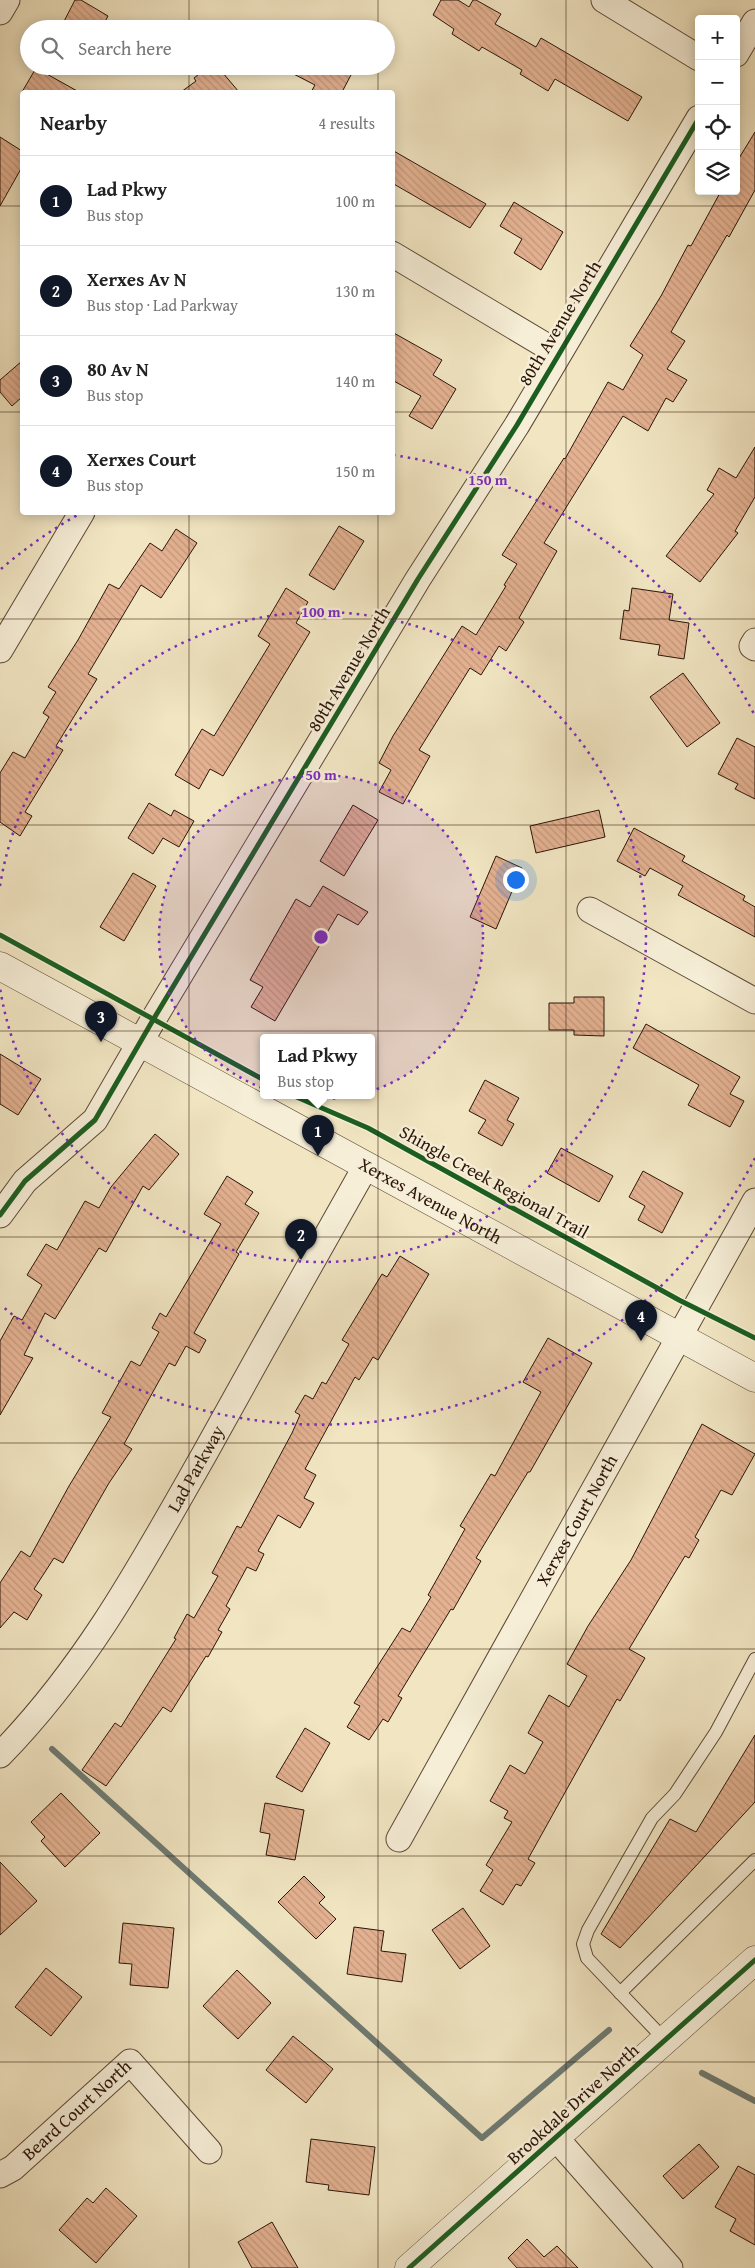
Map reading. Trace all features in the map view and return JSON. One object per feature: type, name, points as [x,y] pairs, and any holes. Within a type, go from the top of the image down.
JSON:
[{"type":"street","points":[[0,12],[7,0]]},
{"type":"street","points":[[604,0],[695,56]]},
{"type":"street","points":[[740,47],[755,22]]},
{"type":"street","name":"80th Avenue North","points":[[0,1215],[25,1181],[95,1120],[139,1042],[418,579],[517,424],[695,125]]},
{"type":"street","points":[[395,256],[558,353]]},
{"type":"street","points":[[0,650],[80,515]]},
{"type":"street","points":[[590,910],[755,1001]]},
{"type":"street","name":"Xerxes Avenue North","points":[[0,966],[755,1378]]},
{"type":"street","name":"Lad Parkway","points":[[0,1755],[35,1719],[76,1667],[133,1579],[366,1166]]},
{"type":"street","name":"Xerxes Court North","points":[[399,1839],[755,1201]]},
{"type":"street","name":"Brookdale Drive North","points":[[409,2268],[755,1960]]},
{"type":"street","name":"Beard Court North","points":[[0,2175],[13,2168],[130,2062],[209,2151]]},
{"type":"street","points":[[556,2137],[670,2268]]},
{"type":"lane","points":[[666,2040],[587,1958],[583,1944],[588,1930],[652,1818],[675,1794],[716,1732],[755,1659]]},
{"type":"lane","points":[[620,1993],[755,1860]]},
{"type":"building","points":[[75,0],[81,0],[108,16],[106,20],[65,20]]},
{"type":"building","points":[[441,0],[458,0],[469,7],[473,0],[476,0],[501,14],[495,24],[536,47],[541,38],[642,97],[628,121],[555,79],[548,91],[520,74],[522,70],[482,47],[479,51],[452,34],[454,29],[433,15]]},
{"type":"building","points":[[32,75],[49,75],[75,90],[23,90]]},
{"type":"building","points":[[198,75],[225,75],[237,90],[184,90],[196,81],[194,78]]},
{"type":"building","points":[[296,75],[351,75],[343,90],[312,90],[315,85]]},
{"type":"building","points":[[755,132],[755,190],[729,237],[727,235],[671,332],[685,341],[667,369],[687,380],[673,402],[666,398],[648,431],[623,416],[544,543],[557,551],[519,618],[524,622],[506,651],[499,646],[481,675],[470,668],[419,750],[430,756],[403,804],[379,792],[391,770],[379,763],[393,736],[462,626],[476,635],[506,586],[504,585],[517,564],[502,555],[565,459],[608,382],[623,390],[643,355],[630,346],[661,296],[688,245],[691,246],[719,195],[740,195],[740,156]]},
{"type":"building","points":[[0,137],[20,150],[20,171],[0,206]]},
{"type":"building","points":[[395,152],[486,204],[470,228],[395,185]]},
{"type":"building","points":[[514,202],[563,232],[541,270],[514,253],[522,239],[500,226]]},
{"type":"building","points":[[395,334],[442,360],[433,375],[456,389],[432,429],[409,416],[421,396],[395,382]]},
{"type":"building","points":[[20,363],[20,399],[12,406],[0,392],[0,380]]},
{"type":"building","points":[[755,447],[755,497],[735,531],[738,533],[700,582],[666,556],[714,494],[707,490],[719,468],[736,478]]},
{"type":"building","points":[[339,526],[364,541],[334,590],[309,575]]},
{"type":"building","points":[[176,529],[197,543],[161,598],[141,585],[88,674],[97,679],[56,746],[63,750],[25,812],[32,816],[20,836],[0,822],[0,773],[13,752],[25,758],[49,717],[43,713],[56,692],[48,687],[78,640],[109,584],[119,589],[150,543],[162,551]]},
{"type":"building","points":[[286,588],[308,602],[296,623],[310,632],[223,776],[210,769],[199,789],[175,775],[202,729],[214,736],[270,644],[258,636]]},
{"type":"building","points":[[632,588],[673,594],[669,620],[689,623],[684,659],[658,655],[660,645],[620,639],[624,610],[629,611]]},
{"type":"building","points":[[683,673],[720,723],[687,747],[650,697]]},
{"type":"building","points":[[737,738],[755,747],[755,799],[735,789],[738,784],[718,774]]},
{"type":"building","points":[[149,803],[171,816],[174,810],[194,821],[179,847],[163,838],[153,854],[128,838]]},
{"type":"building","points":[[353,805],[378,820],[344,876],[320,861]]},
{"type":"building","points":[[599,810],[605,837],[536,853],[530,826]]},
{"type":"building","points":[[634,828],[685,856],[682,861],[745,896],[743,900],[755,907],[755,937],[678,895],[683,886],[650,868],[645,876],[617,861]]},
{"type":"building","points":[[496,856],[522,868],[496,929],[470,917]]},
{"type":"building","points":[[133,873],[156,886],[124,941],[100,927]]},
{"type":"building","points":[[323,886],[368,912],[358,925],[338,914],[275,1021],[251,1007],[263,987],[250,980],[296,899],[310,907]]},
{"type":"building","points":[[574,997],[604,997],[604,1036],[574,1035],[574,1030],[549,1030],[549,1003],[574,1003]]},
{"type":"building","points":[[646,1024],[740,1077],[730,1094],[744,1101],[730,1127],[688,1105],[699,1085],[633,1048]]},
{"type":"building","points":[[0,1054],[41,1079],[18,1115],[0,1104]]},
{"type":"building","points":[[485,1080],[519,1098],[507,1120],[514,1124],[502,1146],[478,1133],[486,1120],[469,1111]]},
{"type":"building","points":[[155,1134],[179,1154],[149,1190],[143,1186],[106,1252],[99,1248],[55,1319],[45,1313],[24,1355],[33,1358],[0,1415],[0,1341],[14,1316],[22,1320],[42,1285],[27,1275],[46,1244],[57,1250],[85,1201],[99,1208],[111,1187]]},
{"type":"building","points":[[561,1148],[613,1176],[599,1202],[547,1173]]},
{"type":"building","points":[[643,1171],[683,1193],[662,1233],[638,1220],[645,1206],[629,1197]]},
{"type":"building","points":[[227,1176],[253,1192],[245,1204],[259,1213],[236,1252],[239,1254],[194,1333],[206,1340],[199,1353],[186,1346],[175,1366],[169,1363],[124,1444],[132,1449],[109,1483],[63,1563],[54,1558],[34,1589],[42,1595],[27,1620],[14,1612],[0,1628],[0,1583],[21,1551],[30,1557],[69,1486],[111,1417],[102,1413],[131,1361],[140,1366],[159,1332],[152,1328],[160,1313],[166,1317],[221,1224],[204,1214]]},
{"type":"building","points":[[400,1256],[429,1274],[378,1360],[373,1357],[359,1380],[355,1377],[305,1469],[316,1475],[304,1498],[314,1503],[300,1528],[278,1515],[258,1551],[264,1554],[256,1571],[247,1567],[226,1606],[230,1609],[218,1630],[222,1632],[208,1657],[206,1656],[171,1712],[163,1707],[106,1786],[82,1770],[115,1723],[121,1727],[176,1639],[174,1638],[187,1614],[194,1618],[218,1576],[212,1573],[237,1526],[241,1528],[292,1433],[300,1415],[295,1412],[305,1395],[313,1399],[322,1382],[326,1384],[349,1344],[342,1340],[382,1274],[387,1277]]},
{"type":"building","points":[[548,1338],[592,1363],[530,1472],[528,1472],[476,1558],[481,1561],[453,1610],[451,1609],[398,1696],[402,1698],[388,1722],[383,1719],[369,1740],[347,1727],[360,1706],[354,1703],[402,1628],[410,1632],[431,1597],[428,1595],[465,1529],[460,1526],[491,1474],[495,1476],[541,1392],[523,1382]]},
{"type":"building","points":[[702,1424],[755,1454],[732,1495],[721,1490],[695,1537],[699,1540],[689,1558],[685,1556],[629,1649],[645,1658],[620,1701],[617,1699],[528,1859],[535,1863],[521,1886],[516,1884],[503,1905],[480,1891],[493,1870],[486,1865],[512,1822],[504,1818],[508,1811],[490,1801],[510,1765],[525,1774],[543,1742],[528,1733],[549,1695],[569,1707],[587,1676],[567,1664],[588,1626],[631,1560]]},
{"type":"building","points":[[305,1728],[330,1743],[302,1792],[276,1777]]},
{"type":"building","points":[[755,1735],[755,1802],[620,1948],[601,1934],[670,1819],[696,1832]]},
{"type":"building","points":[[61,1793],[100,1833],[65,1867],[41,1841],[45,1837],[31,1822]]},
{"type":"building","points":[[265,1803],[304,1810],[295,1860],[266,1855],[270,1834],[260,1832]]},
{"type":"building","points":[[0,1862],[37,1901],[0,1935]]},
{"type":"building","points":[[304,1876],[325,1897],[319,1903],[336,1919],[316,1939],[278,1902]]},
{"type":"building","points":[[463,1908],[490,1946],[460,1969],[432,1930]]},
{"type":"building","points":[[123,1923],[174,1928],[168,1988],[130,1985],[132,1964],[119,1963]]},
{"type":"building","points":[[354,1927],[384,1931],[381,1951],[406,1954],[402,1982],[347,1974]]},
{"type":"building","points":[[46,1968],[82,1997],[51,2036],[15,2007]]},
{"type":"building","points":[[237,1970],[271,2003],[238,2039],[203,2006]]},
{"type":"building","points":[[293,2036],[333,2069],[306,2103],[266,2070]]},
{"type":"building","points":[[311,2139],[375,2147],[369,2195],[328,2190],[329,2185],[306,2182]]},
{"type":"building","points":[[699,2144],[719,2167],[683,2199],[663,2176]]},
{"type":"building","points":[[738,2166],[755,2175],[755,2245],[730,2231],[736,2219],[715,2207]]},
{"type":"building","points":[[106,2188],[137,2216],[96,2263],[59,2230],[87,2198],[93,2203]]},
{"type":"building","points":[[272,2222],[298,2268],[252,2268],[238,2242]]},
{"type":"building","points":[[527,2239],[544,2257],[557,2246],[578,2268],[517,2268],[508,2258]]},
{"type":"waterway","points":[[52,1749],[482,2138],[609,2030]]},
{"type":"waterway","points":[[702,2073],[755,2101]]},
{"type":"cycle path","points":[[0,1215],[25,1181],[95,1120],[418,579],[517,425],[695,125]]},
{"type":"cycle path","points":[[0,935],[260,1078]]},
{"type":"cycle path","name":"Shingle Creek Regional Trail","points":[[301,1099],[368,1128],[679,1300],[755,1338]]},
{"type":"cycle path","points":[[409,2268],[755,1960]]},
{"type":"place","name":"80 Av N","points":[[101,1042]]},
{"type":"place","name":"Lad Pkwy","points":[[318,1156]]},
{"type":"place","name":"Xerxes Av N","points":[[301,1260]]},
{"type":"place","name":"Xerxes Court","points":[[641,1341]]}]
